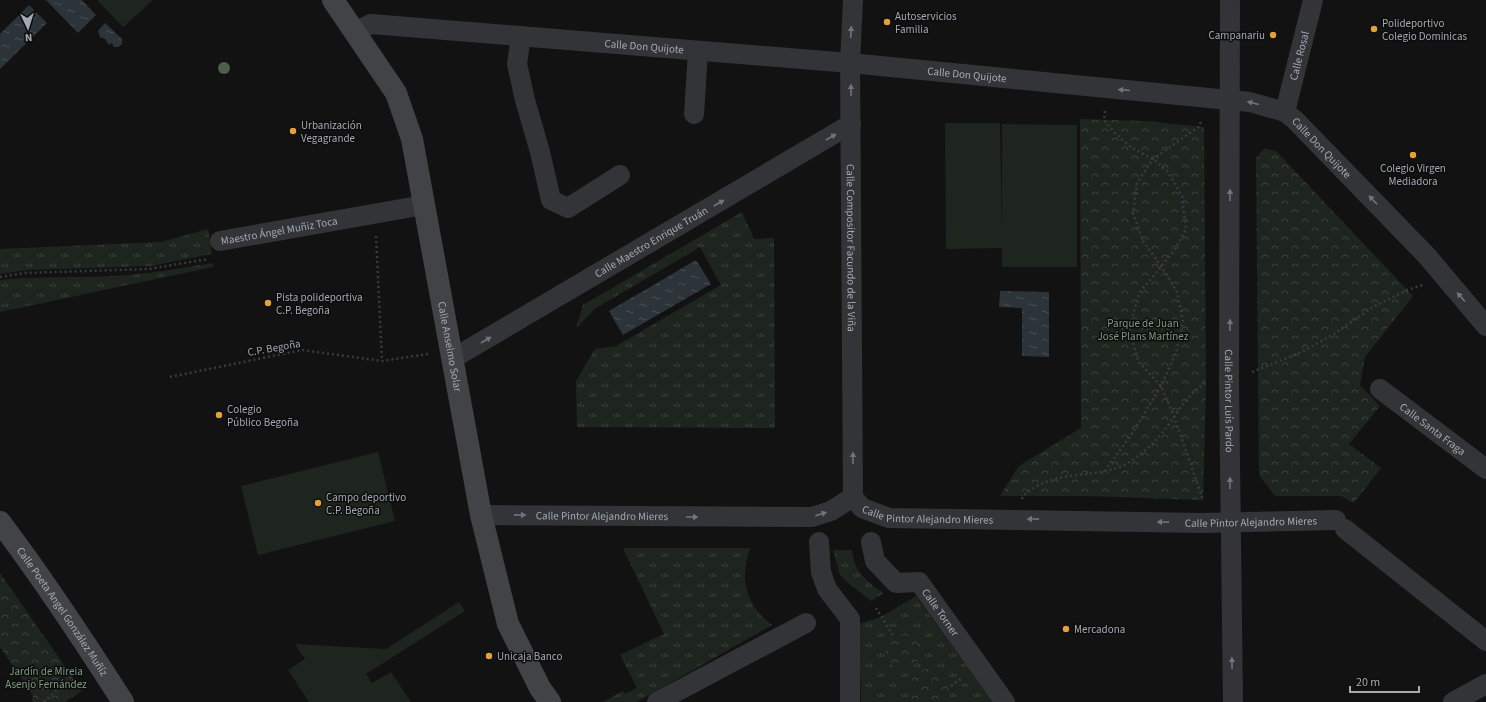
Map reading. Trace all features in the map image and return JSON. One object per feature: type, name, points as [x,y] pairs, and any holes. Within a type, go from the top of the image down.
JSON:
[{"type":"main road","name":"Calle Anselmo Solar","points":[[333,0],[396,93],[412,139],[424,205],[444,356],[481,515],[508,624],[540,688],[550,702]]},
{"type":"main road","name":"Calle Poeta Angel González Muñíz","points":[[0,522],[83,640],[123,702]]},
{"type":"street","name":"Calle Compositor Facundo de la Viña","points":[[853,0],[850,63],[853,497]]},
{"type":"street","name":"Calle Pintor Luís Pardo","points":[[1230,0],[1231,100],[1229,382],[1233,702]]},
{"type":"street","name":"Calle Rosal","points":[[1285,112],[1313,0]]},
{"type":"street","name":"Calle Don Quijote","points":[[356,32],[371,24],[850,63],[1092,88],[1250,102],[1285,112],[1295,120],[1427,256],[1486,326]]},
{"type":"street","points":[[521,36],[517,64],[525,100],[540,152],[550,200],[568,208],[620,175]]},
{"type":"street","points":[[694,114],[698,51]]},
{"type":"street","name":"Calle Maestro Enrique Truán","points":[[444,356],[851,124]]},
{"type":"street","name":"Maestro Ángel Muñiz Toca","points":[[220,241],[424,205]]},
{"type":"street","name":"Calle Santa Fraga","points":[[1380,389],[1486,469]]},
{"type":"street","name":"Calle Pintor Alejandro Mieres","points":[[481,515],[812,517],[831,511],[853,497],[862,508],[889,518],[1230,522],[1340,525],[1486,641]]},
{"type":"street","points":[[819,542],[821,572],[827,589],[850,619],[850,702]]},
{"type":"street","name":"Calle Torner","points":[[871,542],[875,561],[896,583],[919,582],[1005,702]]},
{"type":"street","points":[[656,702],[806,623]]},
{"type":"street","points":[[1453,702],[1486,684]]},
{"type":"path","points":[[1105,471],[1133,432],[1161,386],[1176,353],[1183,321],[1177,292],[1143,241],[1133,213],[1137,183],[1154,159],[1200,126],[1203,97]]},
{"type":"path","points":[[1105,111],[1104,120],[1115,133],[1132,148],[1154,159],[1168,172],[1182,196],[1186,229],[1174,251],[1140,292],[1129,327],[1138,361],[1161,386],[1174,416],[1204,500]]},
{"type":"path","points":[[374,215],[382,361]]},
{"type":"path","name":"Maestro Ángel Muñiz Toca","points":[[0,277],[25,273],[155,268],[212,258],[220,241]]},
{"type":"path","points":[[1252,372],[1302,352],[1334,334],[1373,307],[1407,290],[1444,278]]},
{"type":"path","name":"C.P. Begoña","points":[[170,377],[302,350],[382,361],[444,356]]},
{"type":"path","points":[[1022,499],[1023,496],[1033,487],[1057,478],[1105,471],[1126,464],[1146,450],[1164,431],[1189,397],[1206,382],[1212,382]]},
{"type":"path","points":[[876,608],[894,637]]},
{"type":"path","points":[[44,702],[74,674]]},
{"type":"green space","points":[[97,0],[153,0],[123,27]]},
{"type":"green space","name":"Parque de Juan José Plans Martínez","points":[[1080,119],[1145,121],[1204,127],[1206,383],[1203,500],[1089,496],[1000,496],[1019,466],[1081,428]]},
{"type":"green space","points":[[945,123],[1000,123],[1002,237],[1002,124],[1077,125],[1077,267],[1002,267],[1002,248],[946,249]]},
{"type":"green space","points":[[1264,149],[1276,151],[1413,296],[1365,357],[1360,385],[1380,406],[1349,444],[1381,468],[1354,503],[1341,496],[1275,496],[1259,475],[1256,158]]},
{"type":"green space","points":[[742,212],[754,239],[774,238],[775,428],[577,427],[576,381],[595,349],[616,346],[721,285],[700,247],[596,308],[576,328],[583,305]]},
{"type":"green space","points":[[208,229],[212,254],[150,266],[28,270],[0,274],[0,249],[161,242]]},
{"type":"green space","points":[[213,263],[213,267],[0,312],[0,280],[128,275],[165,271]]},
{"type":"green space","name":"Campo deportivo C.P. Begoña","points":[[378,452],[395,521],[258,555],[241,486]]},
{"type":"green space","points":[[623,548],[750,548],[745,573],[745,583],[749,597],[757,610],[772,625],[637,702],[603,702],[623,691],[625,694],[637,688],[620,655],[664,634]]},
{"type":"green space","points":[[833,550],[852,550],[855,564],[862,576],[884,593],[871,601],[848,583],[840,575]]},
{"type":"green space","name":"Jardín de Mireia Asenjo Fernández","points":[[0,573],[82,691],[65,702],[32,702],[33,696],[0,647]]},
{"type":"green space","points":[[916,596],[993,702],[861,702],[859,624],[881,617]]},
{"type":"green space","points":[[459,602],[465,611],[366,674],[372,683],[391,672],[411,702],[309,702],[288,670],[305,659],[295,644],[386,649]]},
{"type":"green space","points":[[906,635],[913,637],[918,642],[920,652],[918,662],[913,667],[900,669],[893,667],[888,662],[886,649],[888,642],[893,637]]},
{"type":"green space","points":[[925,669],[939,671],[947,678],[951,688],[948,702],[911,702],[908,692],[910,682],[916,675]]},
{"type":"water","points":[[46,0],[82,0],[96,15],[78,33]]},
{"type":"water","points":[[29,5],[47,23],[0,69],[0,34]]},
{"type":"water","points":[[105,23],[122,39],[122,44],[118,47],[114,47],[112,43],[109,45],[105,39],[100,37],[98,31]]},
{"type":"water","points":[[696,260],[711,284],[623,335],[609,311]]},
{"type":"water","points":[[1000,291],[1049,292],[1049,357],[1022,356],[1022,308],[999,307]]},
{"type":"place","name":"Autoservicios Familia","points":[[887,22]]},
{"type":"place","name":"Polideportivo Colegio Dominicas","points":[[1374,29]]},
{"type":"place","name":"Campanariu","points":[[1273,35]]},
{"type":"place","name":"Urbanización Vegagrande","points":[[293,131]]},
{"type":"place","name":"Colegio Virgen Mediadora","points":[[1413,155]]},
{"type":"place","name":"Pista polideportiva C.P. Begoña","points":[[268,303]]},
{"type":"place","name":"Colegio Público Begoña","points":[[219,415]]},
{"type":"place","name":"Campo deportivo C.P. Begoña","points":[[318,503]]},
{"type":"place","name":"Mercadona","points":[[1066,629]]},
{"type":"place","name":"Unicaja Banco","points":[[489,656]]}]
